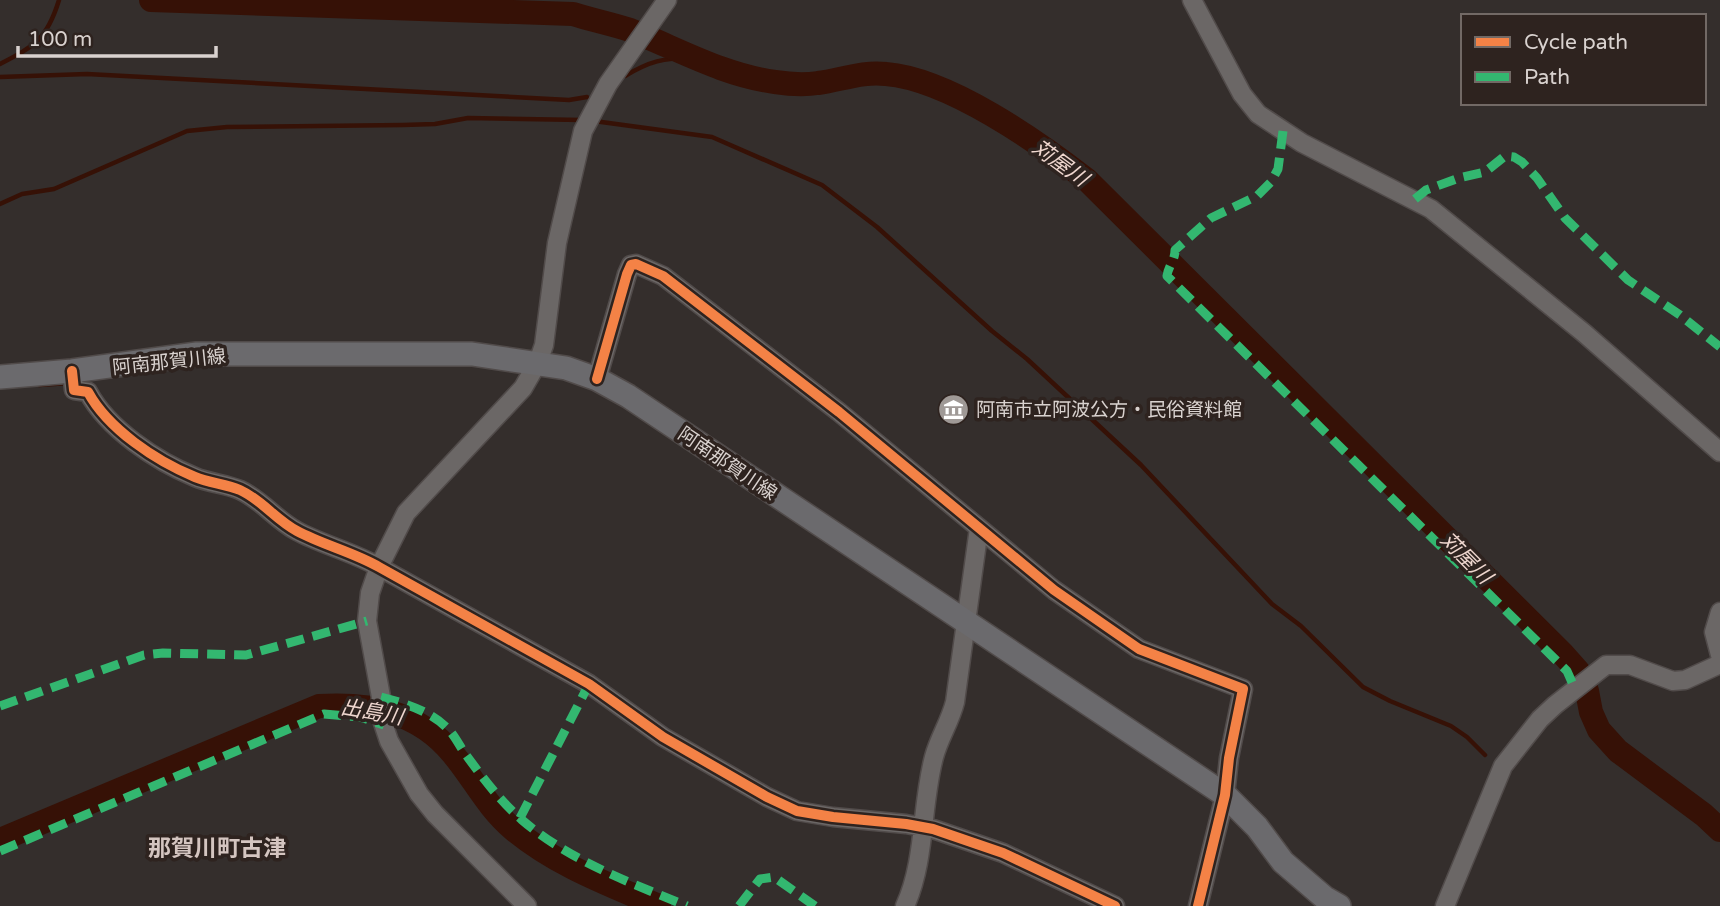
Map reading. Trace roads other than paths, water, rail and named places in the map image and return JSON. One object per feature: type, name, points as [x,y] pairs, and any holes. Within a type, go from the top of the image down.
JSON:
[{"type":"main road","name":"阿南那賀川線","points":[[0,377],[73,378],[197,354],[472,354],[538,362],[597,379],[628,396],[1225,795],[1258,827],[1283,862],[1325,898],[1339,906]]},
{"type":"street","points":[[527,906],[435,814],[419,794],[390,741],[381,709],[367,621],[370,593],[381,563],[406,513],[523,388],[538,362],[544,345],[557,243],[583,131],[608,84],[667,0]]},
{"type":"street","points":[[1192,0],[1242,94],[1258,114],[1302,143],[1431,209],[1584,333],[1720,452]]},
{"type":"street","points":[[597,379],[627,274],[631,265],[636,264],[663,276],[741,335],[839,412],[1054,590],[1139,649],[1243,689],[1228,758],[1225,795],[1198,906]]},
{"type":"street","points":[[73,378],[74,390],[88,392],[110,424],[166,463],[196,478],[240,490],[293,529],[381,563],[589,684],[663,737],[767,797],[797,811],[923,821],[1003,853],[1115,906]]},
{"type":"street","points":[[905,906],[914,877],[935,756],[950,722],[955,702],[979,528]]},
{"type":"street","points":[[1720,612],[1714,632],[1720,655]]},
{"type":"street","points":[[1445,906],[1503,766],[1540,719],[1606,665],[1630,665],[1673,681],[1685,680],[1720,664]]},
{"type":"waterway","points":[[0,64],[38,40],[50,24],[59,0]]},
{"type":"waterway","name":"苅屋川","points":[[151,0],[573,14],[630,30],[701,60],[756,79],[808,84],[877,73],[911,78],[964,100],[1018,131],[1087,180],[1562,653],[1578,671],[1599,730],[1618,751],[1720,830]]},
{"type":"waterway","points":[[625,76],[657,61],[692,58]]},
{"type":"waterway","points":[[0,77],[87,74],[569,100],[587,97]]},
{"type":"waterway","points":[[0,204],[22,194],[54,189],[187,131],[227,127],[435,124],[468,118],[582,120]]},
{"type":"waterway","points":[[594,121],[712,137],[822,185],[877,227],[992,331],[1027,359],[1141,465],[1272,604],[1301,626],[1363,687],[1451,726],[1485,755]]},
{"type":"waterway","points":[[39,385],[69,383]]},
{"type":"waterway","name":"出島川","points":[[0,840],[319,706],[357,706],[392,713],[425,728],[453,754],[504,820],[530,842],[583,873],[659,906]]},
{"type":"place","name":"阿南市立阿波公方・民俗資料館","points":[[953,409]]},
{"type":"district","name":"那賀川町古津","points":[[217,848]]}]
